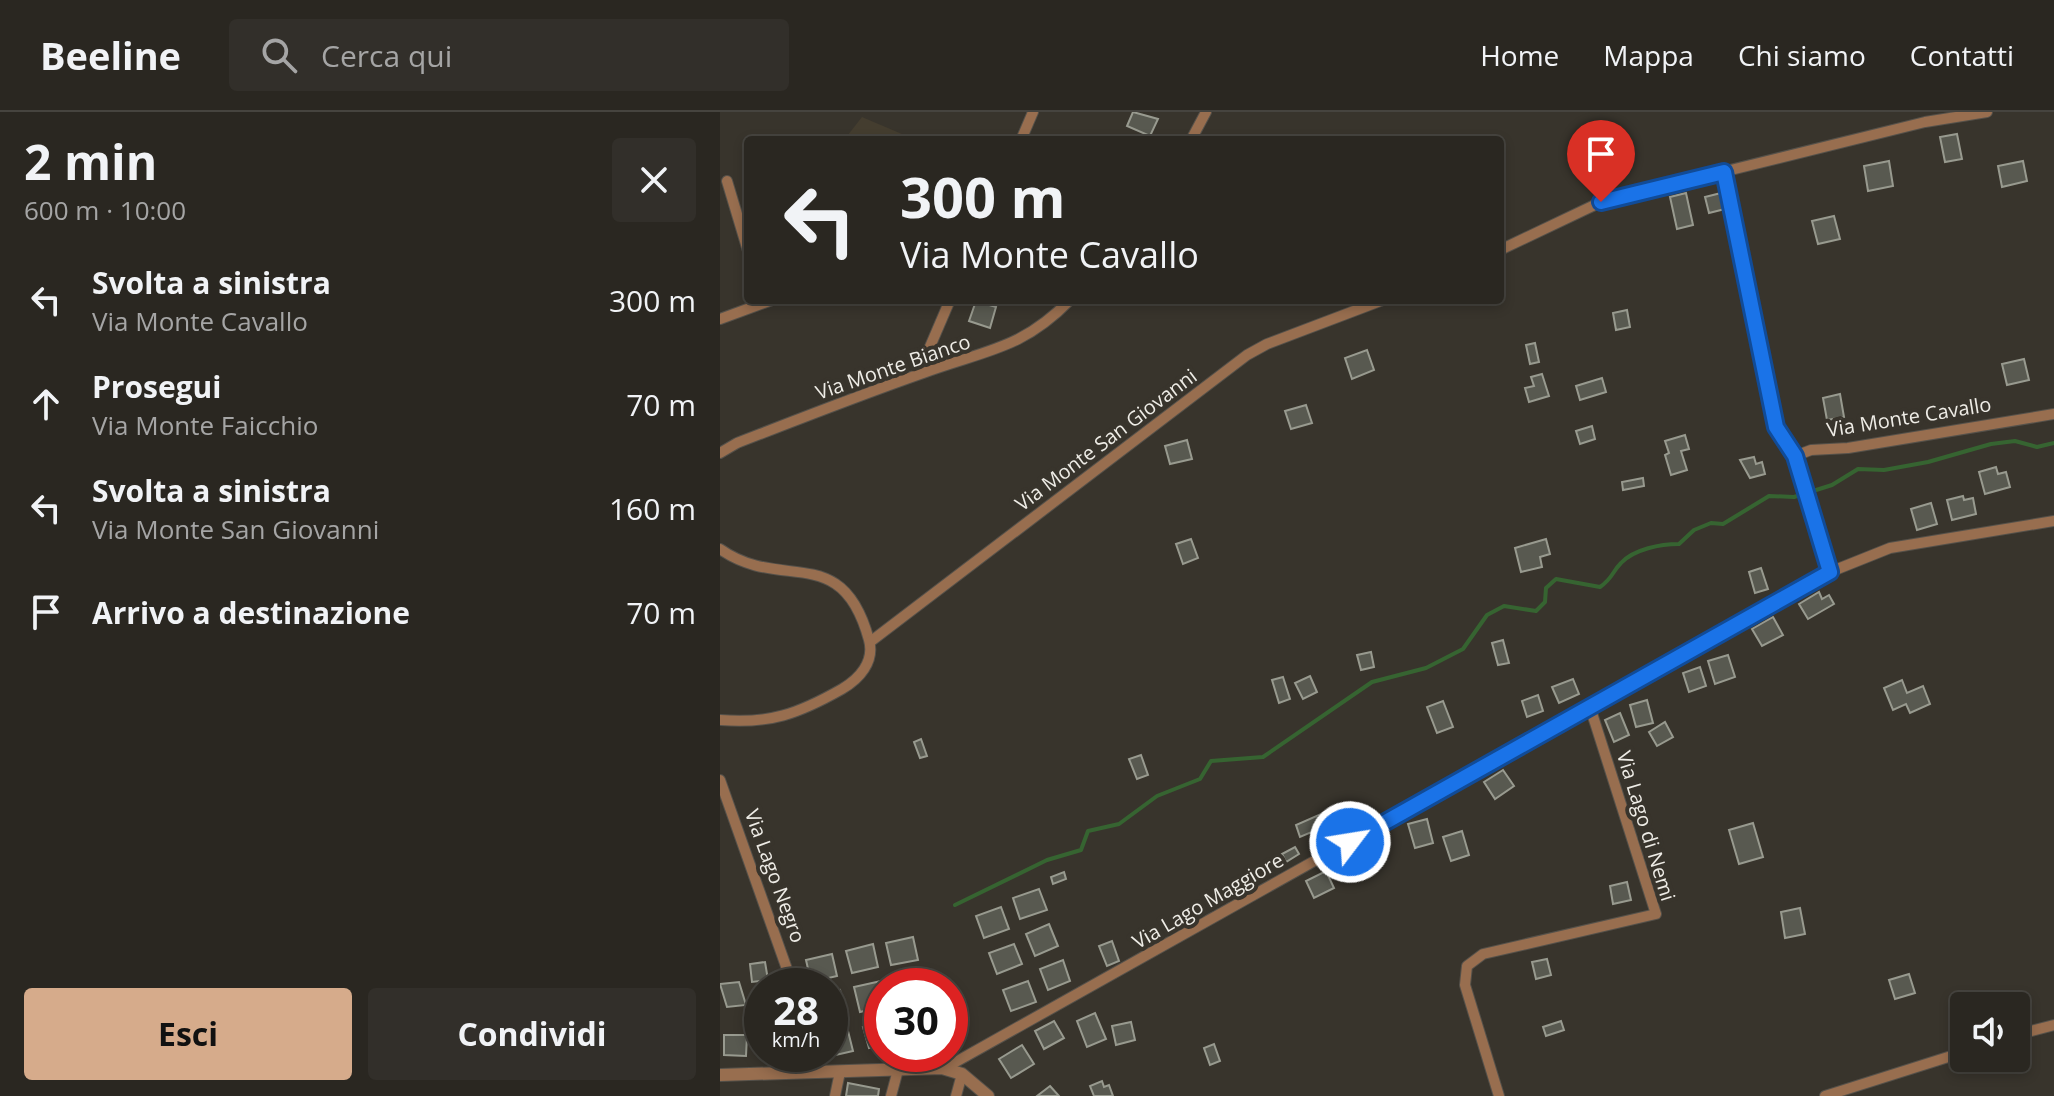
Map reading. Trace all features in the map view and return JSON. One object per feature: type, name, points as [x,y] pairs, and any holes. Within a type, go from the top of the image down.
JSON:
[{"type":"street","points":[[1023,136],[1033,112]]},
{"type":"street","points":[[1193,136],[1206,112]]},
{"type":"street","points":[[1504,248],[1594,204],[1925,122],[1987,112]]},
{"type":"street","points":[[1724,172],[1776,427],[1795,456],[1830,572]]},
{"type":"street","points":[[727,181],[744,238]]},
{"type":"street","points":[[720,319],[758,304]]},
{"type":"street","points":[[926,356],[948,304]]},
{"type":"street","name":"Via Monte Bianco","points":[[720,453],[737,443],[925,372],[1012,345],[1041,327],[1066,304]]},
{"type":"street","name":"Via Monte San Giovanni","points":[[870,642],[1242,359],[1267,344],[1372,304]]},
{"type":"street","name":"Via Monte Cavallo","points":[[1795,456],[1817,449],[1848,448],[2054,414]]},
{"type":"street","name":"Via Lago Maggiore","points":[[968,1055],[1830,572],[1890,548],[2054,521]]},
{"type":"street","points":[[720,549],[751,564],[827,578],[841,585],[851,598],[870,642],[869,661],[864,670],[829,696],[767,722],[720,720]]},
{"type":"street","name":"Via Lago di Nemi","points":[[1499,1096],[1465,985],[1465,971],[1472,960],[1483,954],[1656,914],[1590,707]]},
{"type":"street","name":"Via Lago Negro","points":[[720,780],[787,968]]},
{"type":"street","points":[[2030,1031],[2054,1025]]},
{"type":"street","points":[[1825,1096],[1950,1056]]},
{"type":"street","points":[[720,1075],[840,1072],[835,1096]]},
{"type":"street","points":[[891,1096],[897,1072]]},
{"type":"street","points":[[956,1072],[988,1096]]},
{"type":"street","points":[[956,1096],[962,1074]]},
{"type":"shaded area","points":[[862,117],[907,136],[847,136]]},
{"type":"building","points":[[1133,112],[1158,119],[1150,136],[1127,126]]},
{"type":"building","points":[[1957,134],[1962,159],[1945,162],[1940,137]]},
{"type":"building","points":[[1889,161],[1893,186],[1868,191],[1864,166]]},
{"type":"building","points":[[2023,161],[2027,181],[2002,187],[1998,166]]},
{"type":"building","points":[[1686,193],[1693,225],[1677,229],[1670,197]]},
{"type":"building","points":[[1721,193],[1725,209],[1709,213],[1705,197]]},
{"type":"building","points":[[1834,216],[1840,239],[1818,244],[1812,221]]},
{"type":"building","points":[[975,304],[996,307],[990,328],[969,321]]},
{"type":"building","points":[[1627,310],[1630,327],[1616,330],[1613,313]]},
{"type":"building","points":[[1535,343],[1539,362],[1530,364],[1526,345]]},
{"type":"building","points":[[1367,350],[1374,370],[1352,379],[1345,358]]},
{"type":"building","points":[[2024,359],[2029,380],[2007,385],[2002,364]]},
{"type":"building","points":[[1542,374],[1549,396],[1529,402],[1525,388],[1534,386],[1531,377]]},
{"type":"building","points":[[1602,378],[1606,392],[1580,400],[1576,386]]},
{"type":"building","points":[[1840,394],[1844,417],[1827,420],[1823,398]]},
{"type":"building","points":[[1306,405],[1312,423],[1291,429],[1285,411]]},
{"type":"building","points":[[1592,426],[1595,439],[1580,444],[1576,431]]},
{"type":"building","points":[[1685,435],[1689,449],[1681,451],[1687,470],[1671,475],[1665,455],[1669,453],[1665,441]]},
{"type":"building","points":[[1187,440],[1192,459],[1170,464],[1165,446]]},
{"type":"building","points":[[1754,457],[1756,464],[1762,462],[1765,474],[1750,478],[1740,460]]},
{"type":"building","points":[[1996,467],[1998,474],[2006,472],[2010,487],[1985,494],[1979,472]]},
{"type":"building","points":[[1643,478],[1644,486],[1623,490],[1622,482]]},
{"type":"building","points":[[1963,496],[1964,500],[1973,498],[1976,514],[1952,520],[1947,500]]},
{"type":"building","points":[[1931,503],[1937,524],[1917,530],[1911,509]]},
{"type":"building","points":[[1191,539],[1198,558],[1183,564],[1176,544]]},
{"type":"building","points":[[1546,539],[1550,554],[1540,557],[1542,567],[1521,572],[1515,548]]},
{"type":"building","points":[[1761,568],[1768,589],[1755,593],[1749,572]]},
{"type":"building","points":[[1819,592],[1822,599],[1829,595],[1834,604],[1808,619],[1799,604]]},
{"type":"building","points":[[1773,617],[1783,635],[1762,646],[1752,629]]},
{"type":"building","points":[[1503,640],[1509,663],[1498,665],[1492,643]]},
{"type":"building","points":[[1371,652],[1374,667],[1361,670],[1357,655]]},
{"type":"building","points":[[1728,655],[1735,677],[1715,684],[1708,661]]},
{"type":"building","points":[[1700,667],[1706,686],[1689,692],[1683,673]]},
{"type":"building","points":[[1310,676],[1317,692],[1303,699],[1295,683]]},
{"type":"building","points":[[1283,677],[1290,699],[1279,703],[1272,680]]},
{"type":"building","points":[[1573,679],[1579,694],[1559,703],[1552,687]]},
{"type":"building","points":[[1902,680],[1907,693],[1923,686],[1930,704],[1910,713],[1906,704],[1893,710],[1884,688]]},
{"type":"building","points":[[1538,695],[1543,711],[1527,717],[1522,701]]},
{"type":"building","points":[[1647,700],[1653,723],[1636,727],[1630,705]]},
{"type":"building","points":[[1443,701],[1453,727],[1437,733],[1427,707]]},
{"type":"building","points":[[1620,713],[1629,735],[1614,742],[1605,720]]},
{"type":"building","points":[[1665,722],[1673,737],[1657,746],[1649,732]]},
{"type":"building","points":[[921,739],[927,756],[920,758],[914,742]]},
{"type":"building","points":[[1141,755],[1148,775],[1137,779],[1129,759]]},
{"type":"building","points":[[1503,770],[1514,786],[1495,799],[1484,782]]},
{"type":"building","points":[[1321,814],[1326,826],[1300,837],[1296,825]]},
{"type":"building","points":[[1427,819],[1433,843],[1415,848],[1408,824]]},
{"type":"building","points":[[1753,823],[1763,857],[1739,864],[1729,830]]},
{"type":"building","points":[[1462,831],[1469,855],[1451,861],[1443,837]]},
{"type":"building","points":[[1295,847],[1299,854],[1286,862],[1282,854]]},
{"type":"building","points":[[1326,871],[1334,888],[1314,898],[1306,881]]},
{"type":"building","points":[[1064,872],[1066,879],[1053,884],[1051,877]]},
{"type":"building","points":[[1627,882],[1631,900],[1613,904],[1610,886]]},
{"type":"building","points":[[1039,889],[1047,910],[1020,919],[1013,898]]},
{"type":"building","points":[[1001,907],[1009,929],[984,938],[976,916]]},
{"type":"building","points":[[1800,908],[1805,934],[1785,938],[1781,912]]},
{"type":"building","points":[[1049,924],[1058,946],[1035,956],[1026,934]]},
{"type":"building","points":[[913,937],[918,960],[891,965],[886,943]]},
{"type":"building","points":[[1112,941],[1119,961],[1107,966],[1099,946]]},
{"type":"building","points":[[873,944],[878,967],[852,973],[846,951]]},
{"type":"building","points":[[1014,944],[1022,964],[997,974],[989,953]]},
{"type":"building","points":[[832,954],[835,968],[808,968],[806,960]]},
{"type":"building","points":[[1547,959],[1551,975],[1536,979],[1532,962]]},
{"type":"building","points":[[1063,960],[1070,981],[1048,990],[1040,969]]},
{"type":"building","points":[[765,962],[766,968],[750,968],[750,964]]},
{"type":"building","points":[[1909,974],[1915,993],[1895,999],[1889,980]]},
{"type":"building","points":[[1028,981],[1036,1002],[1011,1011],[1003,990]]},
{"type":"building","points":[[739,982],[744,1005],[727,1007],[720,984]]},
{"type":"building","points":[[864,985],[864,1011],[860,1012],[854,987]]},
{"type":"building","points":[[1095,1013],[1106,1039],[1087,1047],[1077,1021]]},
{"type":"building","points":[[1054,1021],[1064,1038],[1044,1049],[1035,1031]]},
{"type":"building","points":[[1561,1021],[1564,1030],[1546,1036],[1543,1027]]},
{"type":"building","points":[[1131,1022],[1135,1040],[1116,1045],[1112,1026]]},
{"type":"building","points":[[848,1031],[853,1051],[848,1052]]},
{"type":"building","points":[[724,1035],[744,1035],[744,1056],[724,1055]]},
{"type":"building","points":[[1214,1044],[1220,1061],[1210,1065],[1204,1048]]},
{"type":"building","points":[[1022,1045],[1034,1064],[1011,1078],[999,1059]]},
{"type":"building","points":[[1102,1081],[1104,1087],[1109,1085],[1113,1096],[1094,1096],[1090,1086]]},
{"type":"building","points":[[848,1083],[879,1089],[878,1096],[846,1096]]},
{"type":"building","points":[[1050,1086],[1059,1096],[1037,1096]]},
{"type":"waterway","points":[[955,905],[1047,860],[1081,850],[1088,831],[1119,824],[1157,796],[1200,779],[1211,761],[1263,757],[1372,682],[1426,668],[1463,649],[1487,615],[1504,606],[1536,611],[1545,602],[1546,588],[1556,579],[1600,587],[1633,554],[1656,546],[1679,544],[1694,530],[1711,523],[1723,524],[1769,496],[1794,497],[1832,485],[1858,469],[1884,470],[1928,462],[1991,444],[2015,441],[2037,447],[2054,443]]},
{"type":"route","points":[[1350,842],[1830,572],[1795,456],[1776,427],[1724,172],[1601,202]]}]
